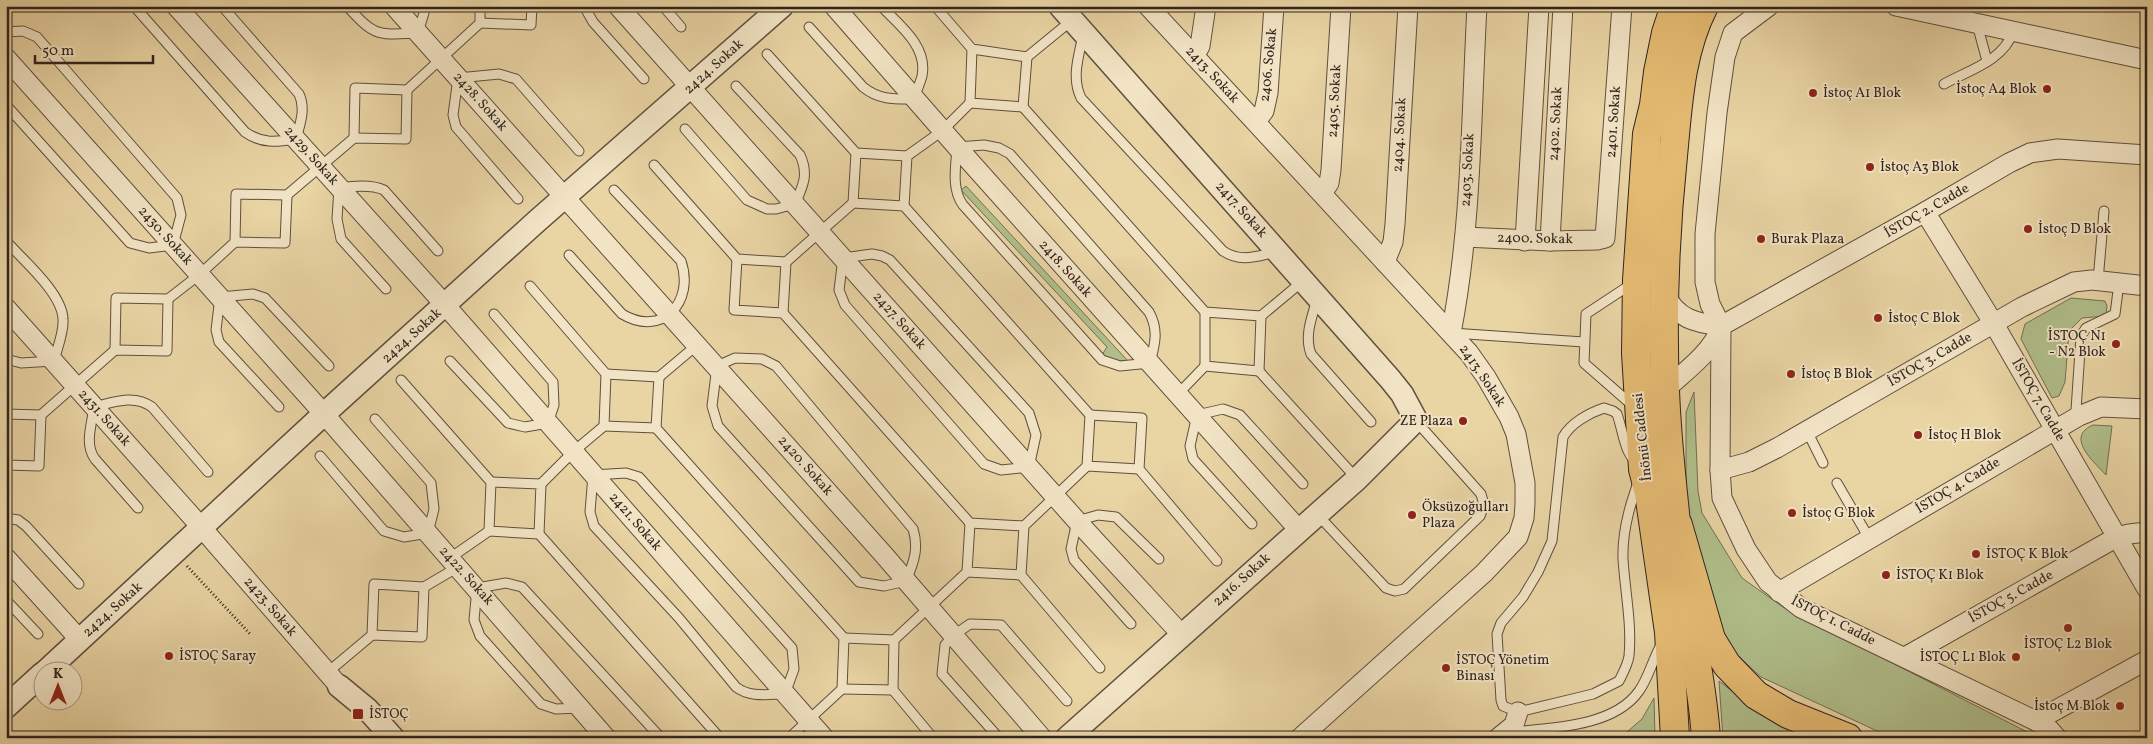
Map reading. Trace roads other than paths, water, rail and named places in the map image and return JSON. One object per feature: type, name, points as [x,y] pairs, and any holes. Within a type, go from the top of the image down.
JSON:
[{"type":"highway","points":[[1647,134],[1643,108],[1644,70],[1657,6]]},
{"type":"highway","points":[[1647,134],[1654,105],[1666,33],[1675,6]]},
{"type":"highway","points":[[1699,13],[1683,69],[1670,182],[1665,294],[1665,390],[1680,559],[1698,669],[1706,738]]},
{"type":"highway","name":"İnönü Caddesi","points":[[1647,134],[1638,280],[1636,353],[1643,469],[1649,493],[1669,632],[1675,738]]},
{"type":"highway","points":[[1678,525],[1711,639],[1727,665],[1756,695],[1788,714],[1848,738]]},
{"type":"street","name":"2429. Sokak","points":[[176,6],[446,306]]},
{"type":"street","name":"2428. Sokak","points":[[394,6],[566,197]]},
{"type":"street","name":"2427. Sokak","points":[[618,6],[1055,497],[1181,634]]},
{"type":"street","name":"2424. Sokak","points":[[57,662],[324,414],[782,6]]},
{"type":"street","name":"2418. Sokak","points":[[834,6],[942,131],[1299,530]]},
{"type":"street","name":"2413. Sokak","points":[[1148,6],[1469,353],[1486,377],[1509,417],[1516,434],[1525,483],[1524,518],[1518,537],[1484,573],[1300,738]]},
{"type":"street","points":[[1194,56],[1200,46],[1206,6]]},
{"type":"street","name":"2406. Sokak","points":[[1256,121],[1264,111],[1268,93],[1274,6]]},
{"type":"street","name":"2405. Sokak","points":[[1322,193],[1329,183],[1331,170],[1341,6]]},
{"type":"street","name":"2404. Sokak","points":[[1385,262],[1393,242],[1395,224],[1408,6]]},
{"type":"street","name":"2403. Sokak","points":[[1451,333],[1459,296],[1464,237],[1477,6]]},
{"type":"street","name":"2402. Sokak","points":[[1525,240],[1539,6]]},
{"type":"street","name":"2402. Sokak","points":[[1550,241],[1563,6]]},
{"type":"street","name":"2401. Sokak","points":[[1605,238],[1622,6]]},
{"type":"street","points":[[1722,326],[1710,304],[1705,282],[1705,234],[1716,112],[1725,57],[1732,33],[1769,6]]},
{"type":"street","points":[[1896,6],[2147,60]]},
{"type":"street","name":"2417. Sokak","points":[[1072,20],[1311,288],[1402,394],[1416,420]]},
{"type":"street","name":"2430. Sokak","points":[[6,58],[324,414]]},
{"type":"street","name":"İSTOÇ 2. Cadde","points":[[1722,326],[2009,163],[2030,153],[2058,149],[2147,156]]},
{"type":"street","name":"2420. Sokak","points":[[566,197],[906,580],[1042,738]]},
{"type":"street","name":"İSTOÇ 7. Cadde","points":[[1925,212],[1994,324],[2147,589]]},
{"type":"street","name":"2400. Sokak","points":[[1464,237],[1550,241],[1597,240],[1605,238]]},
{"type":"street","name":"İSTOÇ 3. Cadde","points":[[1720,470],[1749,462],[1807,431],[2022,307],[2074,282],[2098,281],[2147,286]]},
{"type":"street","points":[[1665,294],[1671,307],[1684,317],[1704,324],[1722,326]]},
{"type":"street","name":"2421. Sokak","points":[[446,306],[824,738]]},
{"type":"street","name":"2431. Sokak","points":[[6,308],[202,528]]},
{"type":"street","points":[[1665,390],[1714,344],[1722,326]]},
{"type":"street","name":"İSTOÇ 1. Cadde","points":[[1722,326],[1720,470],[1722,498],[1737,531],[1768,582],[1801,608],[1905,656],[2014,712],[2036,721],[2049,729],[2057,738]]},
{"type":"street","name":"İSTOÇ 4. Cadde","points":[[1779,592],[2079,416],[2101,407],[2147,409]]},
{"type":"street","name":"2422. Sokak","points":[[324,414],[606,738]]},
{"type":"street","name":"2416. Sokak","points":[[1067,738],[1181,634],[1357,479],[1416,420]]},
{"type":"street","name":"2423. Sokak","points":[[202,528],[333,679]]},
{"type":"street","name":"İSTOÇ 5. Cadde","points":[[1905,656],[2117,537],[2147,532]]},
{"type":"street","points":[[6,558],[80,640]]},
{"type":"street","points":[[2036,721],[2147,660]]},
{"type":"street","points":[[333,679],[375,738]]},
{"type":"street","points":[[333,679],[368,710],[393,738]]},
{"type":"street","points":[[6,707],[32,683]]},
{"type":"street","points":[[1502,735],[1514,725],[1518,712]]},
{"type":"lane","points":[[134,6],[244,132],[252,137],[269,142],[296,140],[302,113],[300,94],[222,6]]},
{"type":"lane","points":[[347,6],[367,28],[389,34],[418,33],[426,6]]},
{"type":"lane","points":[[480,6],[480,23]]},
{"type":"lane","points":[[354,138],[355,88],[407,90],[480,23],[531,25],[532,6]]},
{"type":"lane","points":[[584,6],[593,22],[644,79]]},
{"type":"lane","points":[[663,6],[681,27]]},
{"type":"lane","points":[[809,27],[863,88],[887,99],[914,99],[922,76],[918,47],[881,6]]},
{"type":"lane","points":[[935,6],[972,49],[1027,57]]},
{"type":"lane","points":[[1023,107],[1027,57],[1072,20]]},
{"type":"lane","points":[[1072,20],[1075,73],[1081,98],[1223,252],[1229,256],[1243,259],[1278,251]]},
{"type":"lane","points":[[1977,24],[1987,61]]},
{"type":"lane","points":[[6,32],[22,31],[37,37],[176,198],[181,216],[172,245],[149,248],[130,243],[6,105]]},
{"type":"lane","points":[[1944,84],[2005,49],[2013,32]]},
{"type":"lane","points":[[768,54],[856,153],[907,156],[942,131],[970,103],[972,49]]},
{"type":"lane","points":[[518,199],[456,127],[453,115],[458,78],[499,74],[516,79],[579,151]]},
{"type":"lane","points":[[685,129],[747,200],[767,209],[776,209],[794,204],[806,170],[800,155],[736,86]]},
{"type":"lane","points":[[235,242],[236,194],[287,195],[354,138],[406,140],[407,90]]},
{"type":"lane","points":[[970,103],[1023,107],[1205,312],[1205,366],[1178,394]]},
{"type":"lane","points":[[992,146],[1010,154],[1148,312],[1156,334],[1150,363],[1127,366],[1112,365],[1102,360],[960,200],[955,185],[957,147],[992,146]]},
{"type":"lane","points":[[737,259],[786,262],[820,233],[853,203],[856,153]]},
{"type":"lane","points":[[904,206],[907,156]]},
{"type":"lane","points":[[654,165],[737,259],[734,310],[783,313],[970,523],[1024,526]]},
{"type":"lane","points":[[386,289],[341,239],[337,219],[339,188],[352,186],[375,187],[384,190],[438,251]]},
{"type":"lane","points":[[569,255],[622,314],[629,318],[653,323],[670,314],[682,296],[685,287],[684,270],[681,261],[614,190]]},
{"type":"lane","points":[[115,350],[116,298],[168,299],[199,275],[235,242],[285,243],[287,195]]},
{"type":"lane","points":[[853,203],[904,206],[1090,415],[1142,418],[1139,469],[1216,561]]},
{"type":"lane","points":[[2098,281],[2104,211]]},
{"type":"lane","points":[[6,241],[54,295],[62,310],[62,329],[54,361],[21,363],[6,359]]},
{"type":"lane","points":[[877,254],[890,260],[1029,413],[1036,435],[1029,467],[1002,470],[989,467],[978,456],[842,300],[839,285],[843,258],[877,254]]},
{"type":"lane","points":[[783,313],[786,262]]},
{"type":"lane","points":[[1638,280],[1586,314],[1584,363],[1639,410]]},
{"type":"lane","points":[[2079,416],[2076,410],[2081,336],[2086,328],[2115,314],[2119,283]]},
{"type":"lane","points":[[530,286],[606,374],[604,426]]},
{"type":"lane","points":[[1205,312],[1261,316],[1311,288]]},
{"type":"lane","points":[[1311,288],[1308,335],[1308,347],[1311,354],[1371,422]]},
{"type":"lane","points":[[279,407],[219,342],[216,330],[220,298],[253,294],[265,298],[329,366]]},
{"type":"lane","points":[[6,414],[41,415],[115,350],[167,351],[168,299]]},
{"type":"lane","points":[[450,361],[508,423],[525,428],[548,423],[554,404],[553,382],[494,314]]},
{"type":"lane","points":[[1259,371],[1261,316]]},
{"type":"lane","points":[[1451,333],[1584,342]]},
{"type":"lane","points":[[606,374],[659,377],[697,345]]},
{"type":"lane","points":[[735,358],[762,359],[776,366],[913,528],[916,553],[906,580],[884,586],[859,582],[718,426],[712,406],[717,366],[735,358]]},
{"type":"lane","points":[[1205,366],[1259,371],[1357,479]]},
{"type":"lane","points":[[659,377],[656,428],[844,638],[842,689],[789,738]]},
{"type":"lane","points":[[333,679],[372,635],[374,584],[424,586],[454,563],[489,531],[491,482],[401,380]]},
{"type":"lane","points":[[138,508],[90,452],[89,441],[94,407],[125,400],[146,402],[208,472]]},
{"type":"lane","points":[[1604,408],[1617,414],[1627,453],[1633,462],[1643,469],[1634,492],[1626,523],[1623,558],[1628,610],[1629,658],[1619,681],[1593,694],[1518,712],[1503,706],[1501,700],[1497,634],[1500,623],[1523,597],[1538,572],[1552,541],[1563,437],[1567,431],[1591,412],[1604,408]]},
{"type":"lane","points":[[1252,524],[1193,459],[1190,446],[1196,415],[1223,410],[1240,415],[1303,484]]},
{"type":"lane","points":[[6,465],[39,466],[41,415]]},
{"type":"lane","points":[[1090,415],[1087,466],[1024,526],[1021,575],[1100,668]]},
{"type":"lane","points":[[320,456],[384,531],[404,537],[428,533],[434,510],[431,483],[375,419]]},
{"type":"lane","points":[[1316,514],[1386,588],[1395,591],[1404,589],[1473,523],[1483,511],[1483,499],[1480,494],[1416,420]]},
{"type":"lane","points":[[656,428],[604,426],[573,452],[541,484],[539,534],[720,738]]},
{"type":"lane","points":[[1807,431],[1823,463]]},
{"type":"lane","points":[[1087,466],[1139,469]]},
{"type":"lane","points":[[618,473],[639,477],[792,648],[794,668],[786,694],[755,695],[736,687],[679,618],[594,526],[590,512],[593,475],[618,473]]},
{"type":"lane","points":[[491,482],[541,484]]},
{"type":"lane","points":[[1837,483],[1869,538]]},
{"type":"lane","points":[[1130,624],[1074,560],[1071,549],[1077,521],[1098,515],[1116,517],[1159,559]]},
{"type":"lane","points":[[6,518],[18,520],[26,526],[79,584]]},
{"type":"lane","points":[[933,738],[893,690],[894,640],[967,572],[970,523]]},
{"type":"lane","points":[[489,531],[539,534]]},
{"type":"lane","points":[[967,572],[1021,575]]},
{"type":"lane","points":[[580,708],[556,709],[541,704],[480,636],[474,620],[477,588],[512,583],[526,590],[661,738]]},
{"type":"lane","points":[[372,635],[422,637],[424,586]]},
{"type":"lane","points":[[6,600],[38,634]]},
{"type":"lane","points":[[999,738],[942,674],[945,645],[954,635],[970,624],[1001,625],[1068,701]]},
{"type":"lane","points":[[1502,735],[1586,722],[1614,713],[1626,705],[1639,692],[1658,650],[1669,632]]},
{"type":"lane","points":[[844,638],[894,640]]},
{"type":"lane","points":[[842,689],[893,690]]},
{"type":"place","name":"İstoç A4 Blok","points":[[2047,89]]},
{"type":"place","name":"İstoç A1 Blok","points":[[1813,93]]},
{"type":"place","name":"İstoç A3 Blok","points":[[1870,167]]},
{"type":"place","name":"İstoç D Blok","points":[[2028,229]]},
{"type":"place","name":"Burak Plaza","points":[[1761,239]]},
{"type":"place","name":"İstoç C Blok","points":[[1878,318]]},
{"type":"place","name":"İSTOÇ N1 - N2 Blok","points":[[2116,344]]},
{"type":"place","name":"İstoç B Blok","points":[[1791,374]]},
{"type":"place","name":"ZE Plaza","points":[[1463,421]]},
{"type":"place","name":"İstoç H Blok","points":[[1918,435]]},
{"type":"place","name":"İstoç G Blok","points":[[1792,513]]},
{"type":"place","name":"Öksüzoğulları Plaza","points":[[1412,515]]},
{"type":"place","name":"İSTOÇ K Blok","points":[[1976,554]]},
{"type":"place","name":"İSTOÇ K1 Blok","points":[[1886,575]]},
{"type":"place","name":"İSTOÇ L2 Blok","points":[[2068,628]]},
{"type":"place","name":"İSTOÇ Saray","points":[[169,656]]},
{"type":"place","name":"İSTOÇ L1 Blok","points":[[2016,657]]},
{"type":"place","name":"İSTOÇ Yönetim Binası","points":[[1446,668]]},
{"type":"place","name":"İstoç M Blok","points":[[2120,706]]},
{"type":"place","name":"İSTOÇ","points":[[358,714]]}]
